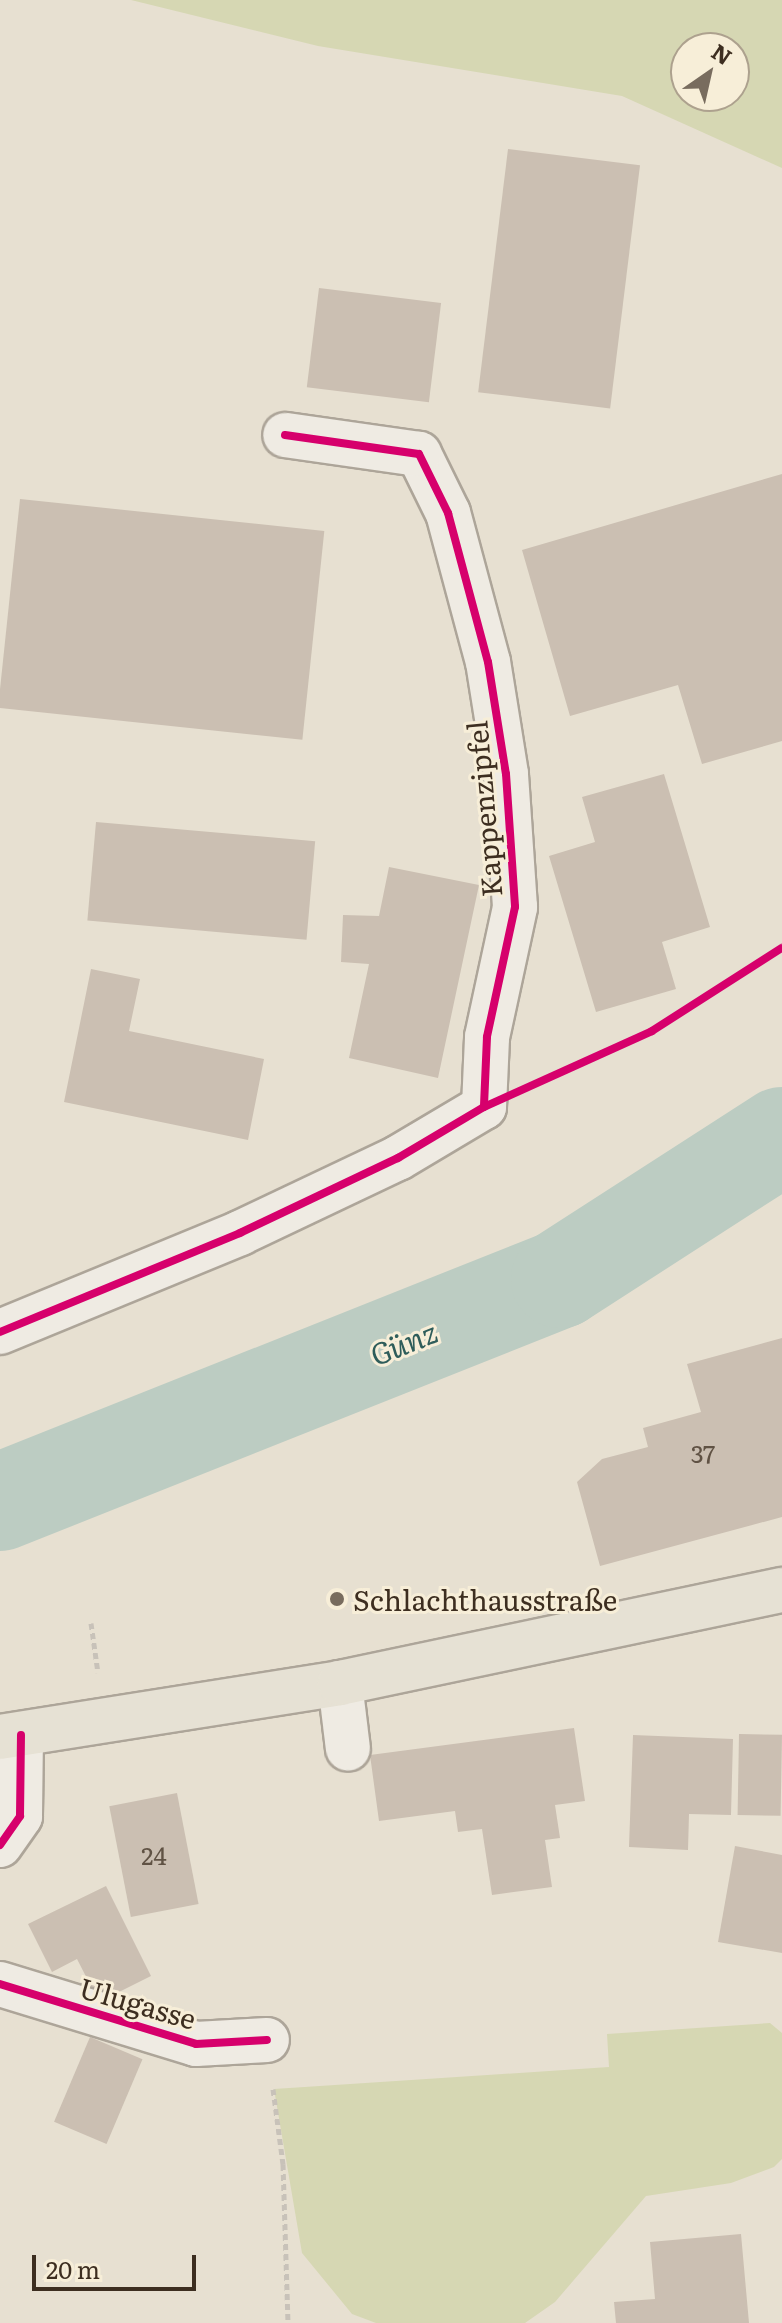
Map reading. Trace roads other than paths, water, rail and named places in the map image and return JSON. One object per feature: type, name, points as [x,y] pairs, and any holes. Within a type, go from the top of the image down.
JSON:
[{"type":"main road","points":[[10,1736],[340,1683],[782,1590]]},
{"type":"street","name":"Kappenzipfel","points":[[0,1332],[240,1233],[398,1158],[484,1107],[487,1037],[515,907],[506,774],[488,662],[448,513],[419,454],[285,435]]},
{"type":"street","points":[[340,1683],[348,1749]]},
{"type":"street","points":[[0,1845],[20,1816],[10,1736]]},
{"type":"street","name":"Ulugasse","points":[[0,1984],[196,2044],[267,2040]]},
{"type":"waterway","name":"Günz","points":[[0,1502],[560,1279],[782,1136]]},
{"type":"place","name":"Schlachthausstraße","points":[[337,1599]]}]
